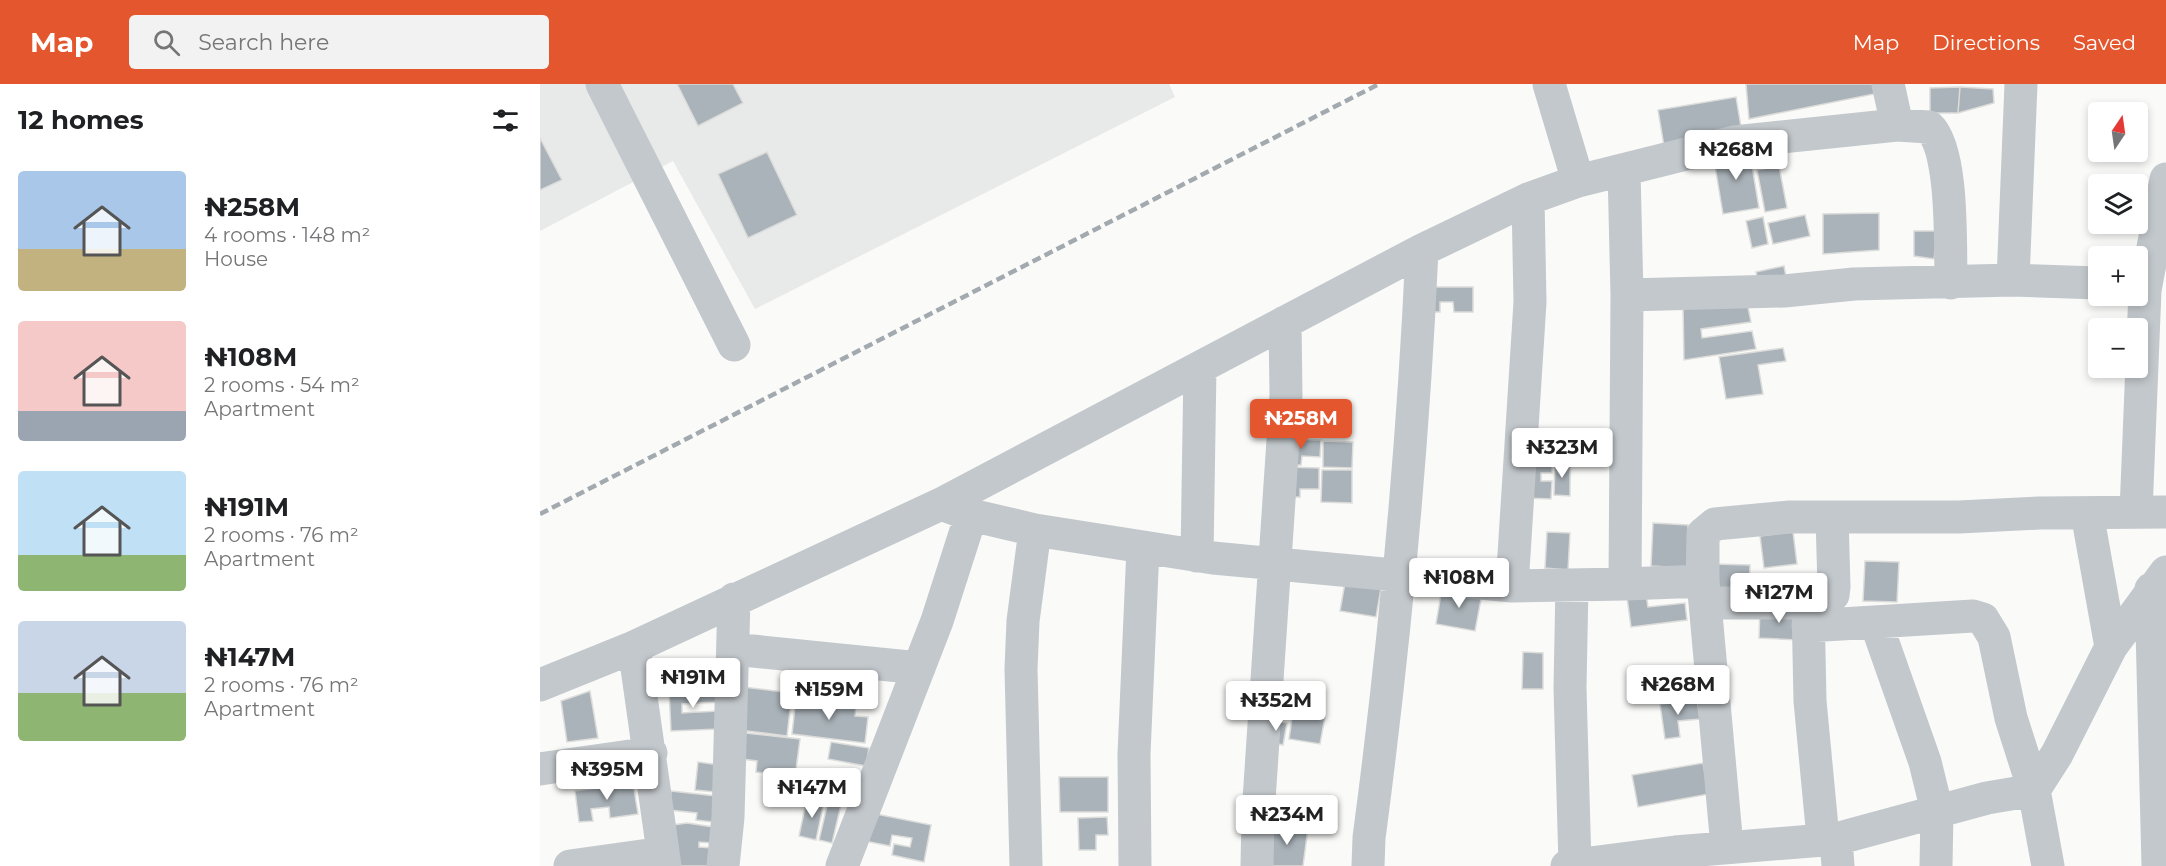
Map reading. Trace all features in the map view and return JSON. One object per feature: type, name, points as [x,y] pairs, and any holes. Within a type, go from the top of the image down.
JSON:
[{"type":"street","points":[[603,84],[734,345]]},
{"type":"street","points":[[1548,84],[1578,180]]},
{"type":"street","points":[[1888,84],[1897,125]]},
{"type":"street","points":[[2013,280],[2021,84]]},
{"type":"street","points":[[540,685],[634,647],[941,504],[1422,250],[1528,199],[1578,180],[1734,142],[1897,125],[1929,127],[1938,135],[1949,195],[1951,283]]},
{"type":"street","points":[[1624,170],[1627,294],[1625,585]]},
{"type":"street","points":[[1727,847],[1705,592],[1703,534],[1715,524],[1790,518],[1959,517],[2151,512],[2150,291],[2166,179]]},
{"type":"street","points":[[1512,586],[1530,302],[1528,199]]},
{"type":"street","points":[[1368,866],[1369,838],[1400,576],[1415,406],[1422,250]]},
{"type":"street","points":[[1627,294],[1784,291],[1854,284],[2013,280],[2088,283]]},
{"type":"street","points":[[1257,866],[1258,815],[1286,395],[1285,322]]},
{"type":"street","points":[[1197,556],[1200,367]]},
{"type":"street","points":[[941,504],[972,515],[1035,530],[1197,556],[1275,565],[1512,586],[1625,585],[1705,592],[1808,615],[1876,623],[1973,616],[1983,619],[1994,637],[2012,718],[2034,790],[2048,866]]},
{"type":"street","points":[[2087,513],[2111,647]]},
{"type":"street","points":[[842,866],[919,668],[972,515]]},
{"type":"street","points":[[1808,615],[1833,596],[1832,517]]},
{"type":"street","points":[[1026,866],[1023,621],[1035,530]]},
{"type":"street","points":[[1135,866],[1134,754],[1143,548]]},
{"type":"street","points":[[1572,585],[1571,866],[1727,847],[1832,848],[1937,811],[2034,790],[2057,754],[2111,647],[2158,581]]},
{"type":"street","points":[[2158,581],[2158,866]]},
{"type":"street","points":[[723,866],[734,599]]},
{"type":"street","points":[[1808,615],[1810,701],[1832,848]]},
{"type":"street","points":[[1876,623],[1925,762],[1937,811],[1936,866]]},
{"type":"street","points":[[570,866],[664,859],[651,753],[634,647]]},
{"type":"street","points":[[733,650],[919,668]]},
{"type":"street","points":[[540,769],[651,753]]},
{"type":"shaded area","points":[[540,84],[1169,84],[1175,97],[755,309],[673,161],[540,231]]},
{"type":"building","points":[[677,84],[733,84],[743,103],[698,126]]},
{"type":"building","points":[[1746,84],[1873,84],[1874,94],[1749,119]]},
{"type":"building","points":[[1960,87],[1958,113],[1930,113],[1930,88]]},
{"type":"building","points":[[1960,87],[1993,89],[1994,103],[1958,113]]},
{"type":"building","points":[[1736,97],[1742,133],[1664,146],[1658,110]]},
{"type":"building","points":[[540,138],[562,180],[540,190]]},
{"type":"building","points":[[1749,148],[1759,208],[1723,214],[1713,154]]},
{"type":"building","points":[[767,152],[797,215],[748,238],[718,174]]},
{"type":"building","points":[[1779,166],[1787,208],[1765,212],[1757,170]]},
{"type":"building","points":[[1879,213],[1879,250],[1823,254],[1823,214]]},
{"type":"building","points":[[1805,215],[1810,236],[1773,244],[1768,223]]},
{"type":"building","points":[[1763,217],[1768,244],[1752,248],[1746,221]]},
{"type":"building","points":[[1914,231],[1938,231],[1934,259],[1914,256]]},
{"type":"building","points":[[1784,266],[1787,282],[1759,288],[1756,272]]},
{"type":"building","points":[[1429,287],[1473,287],[1473,312],[1454,312],[1453,302],[1440,302],[1440,312],[1429,312]]},
{"type":"building","points":[[1683,307],[1748,307],[1751,322],[1701,329],[1702,338],[1752,331],[1756,349],[1684,360]]},
{"type":"building","points":[[1783,348],[1786,361],[1758,365],[1763,394],[1726,399],[1719,357]]},
{"type":"building","points":[[1285,439],[1321,440],[1320,457],[1302,456],[1301,465],[1285,465]]},
{"type":"building","points":[[1323,441],[1353,442],[1352,468],[1323,467]]},
{"type":"building","points":[[1528,462],[1552,463],[1552,473],[1541,473],[1541,481],[1552,481],[1551,499],[1527,498]]},
{"type":"building","points":[[1555,462],[1570,463],[1570,496],[1554,495]]},
{"type":"building","points":[[1284,467],[1319,468],[1319,489],[1300,489],[1300,497],[1284,497]]},
{"type":"building","points":[[1322,470],[1352,470],[1352,503],[1321,502]]},
{"type":"building","points":[[1653,523],[1688,525],[1687,568],[1651,566]]},
{"type":"building","points":[[1547,532],[1570,533],[1568,570],[1545,568]]},
{"type":"building","points":[[1793,532],[1797,564],[1764,568],[1760,536]]},
{"type":"building","points":[[1865,561],[1899,562],[1897,602],[1863,601]]},
{"type":"building","points":[[1712,564],[1750,565],[1749,592],[1712,591]]},
{"type":"building","points":[[1346,577],[1382,583],[1376,617],[1340,611]]},
{"type":"building","points":[[1645,587],[1648,607],[1685,603],[1687,620],[1631,627],[1626,590]]},
{"type":"building","points":[[1442,588],[1482,594],[1475,631],[1436,624]]},
{"type":"building","points":[[1760,608],[1798,610],[1798,640],[1759,638]]},
{"type":"building","points":[[1523,652],[1543,653],[1543,689],[1522,689]]},
{"type":"building","points":[[718,687],[718,702],[682,704],[682,713],[719,711],[719,729],[671,731],[669,689]]},
{"type":"building","points":[[743,687],[792,693],[787,736],[739,730]]},
{"type":"building","points":[[590,691],[598,738],[567,742],[561,701]]},
{"type":"building","points":[[796,698],[856,705],[855,716],[868,717],[865,743],[792,734]]},
{"type":"building","points":[[1697,700],[1700,719],[1678,721],[1680,737],[1665,739],[1660,704]]},
{"type":"building","points":[[1293,712],[1325,717],[1320,744],[1289,739]]},
{"type":"building","points":[[1268,720],[1287,723],[1283,745],[1265,741]]},
{"type":"building","points":[[745,733],[800,739],[795,777],[756,772],[757,761],[742,759]]},
{"type":"building","points":[[831,742],[869,748],[866,766],[828,759]]},
{"type":"building","points":[[698,762],[719,765],[716,792],[695,790]]},
{"type":"building","points":[[1703,763],[1709,794],[1638,807],[1632,775]]},
{"type":"building","points":[[1059,777],[1108,777],[1108,812],[1060,812]]},
{"type":"building","points":[[633,783],[638,814],[610,818],[609,807],[591,809],[593,821],[579,822],[575,791]]},
{"type":"building","points":[[671,791],[716,796],[713,822],[696,820],[697,813],[669,810]]},
{"type":"building","points":[[807,798],[824,802],[816,840],[799,836]]},
{"type":"building","points":[[828,802],[841,805],[832,843],[819,840]]},
{"type":"building","points":[[871,813],[931,825],[924,862],[892,855],[894,844],[910,847],[912,838],[892,835],[890,846],[865,841]]},
{"type":"building","points":[[1107,817],[1108,835],[1096,835],[1096,850],[1079,850],[1078,818]]},
{"type":"building","points":[[687,823],[713,827],[712,843],[699,842],[699,847],[713,848],[712,866],[677,866],[673,825]]},
{"type":"building","points":[[1273,824],[1308,828],[1303,866],[1267,866]]},
{"type":"railway","points":[[540,514],[1379,84]]}]
